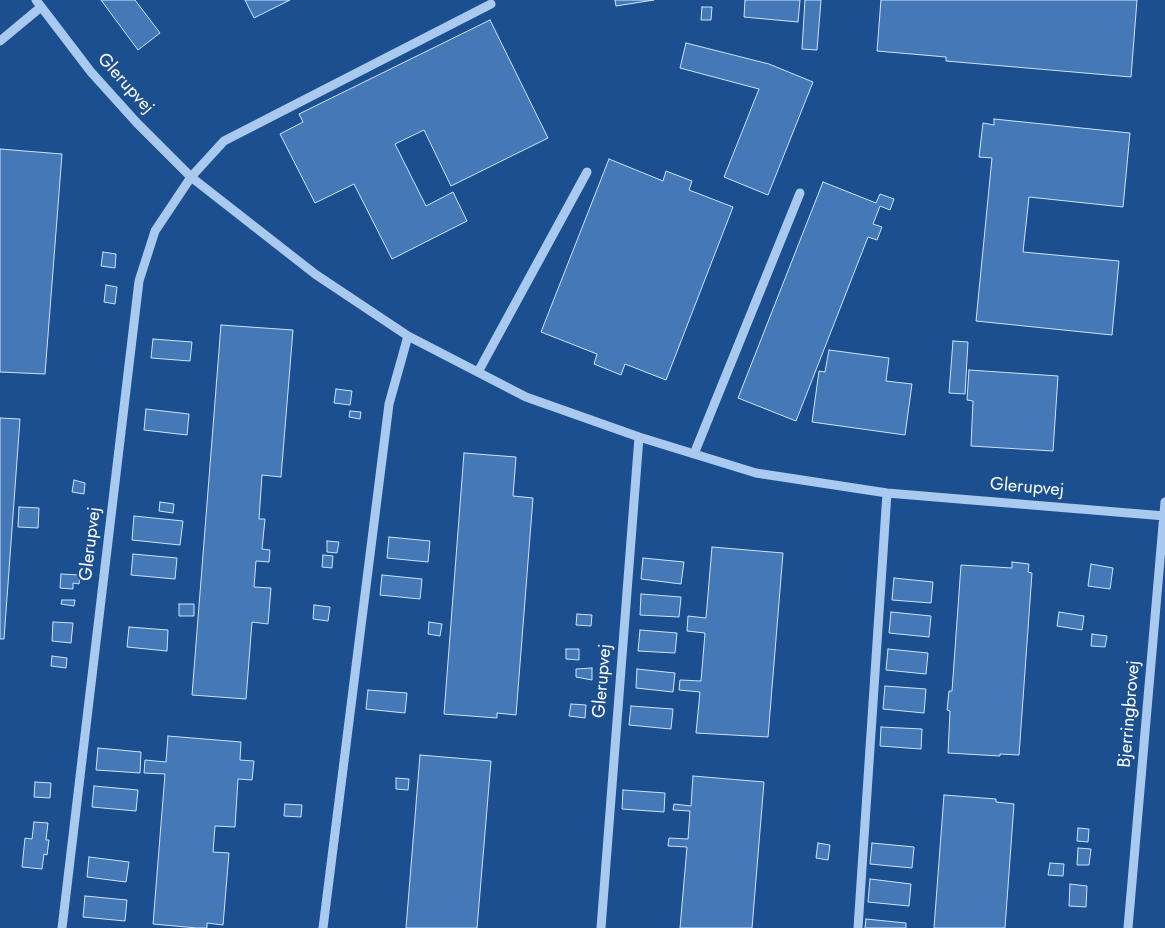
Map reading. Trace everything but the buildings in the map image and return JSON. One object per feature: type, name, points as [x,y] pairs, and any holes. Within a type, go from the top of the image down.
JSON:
[{"type":"street","name":"Glerupvej","points":[[0,41],[39,4],[91,72],[137,123],[191,177],[315,274],[408,336],[526,397],[639,437],[756,473],[887,493],[1164,516]]},
{"type":"street","points":[[191,177],[224,141],[491,4]]},
{"type":"street","points":[[478,372],[587,172]]},
{"type":"street","name":"Glerupvej","points":[[62,928],[139,281],[155,231],[191,177]]},
{"type":"street","points":[[694,454],[800,194]]},
{"type":"street","points":[[323,928],[389,404],[408,336]]},
{"type":"street","name":"Glerupvej","points":[[601,928],[639,437]]},
{"type":"street","points":[[858,928],[887,493]]},
{"type":"street","name":"Bjerringbrovej","points":[[1128,928],[1165,502]]}]
